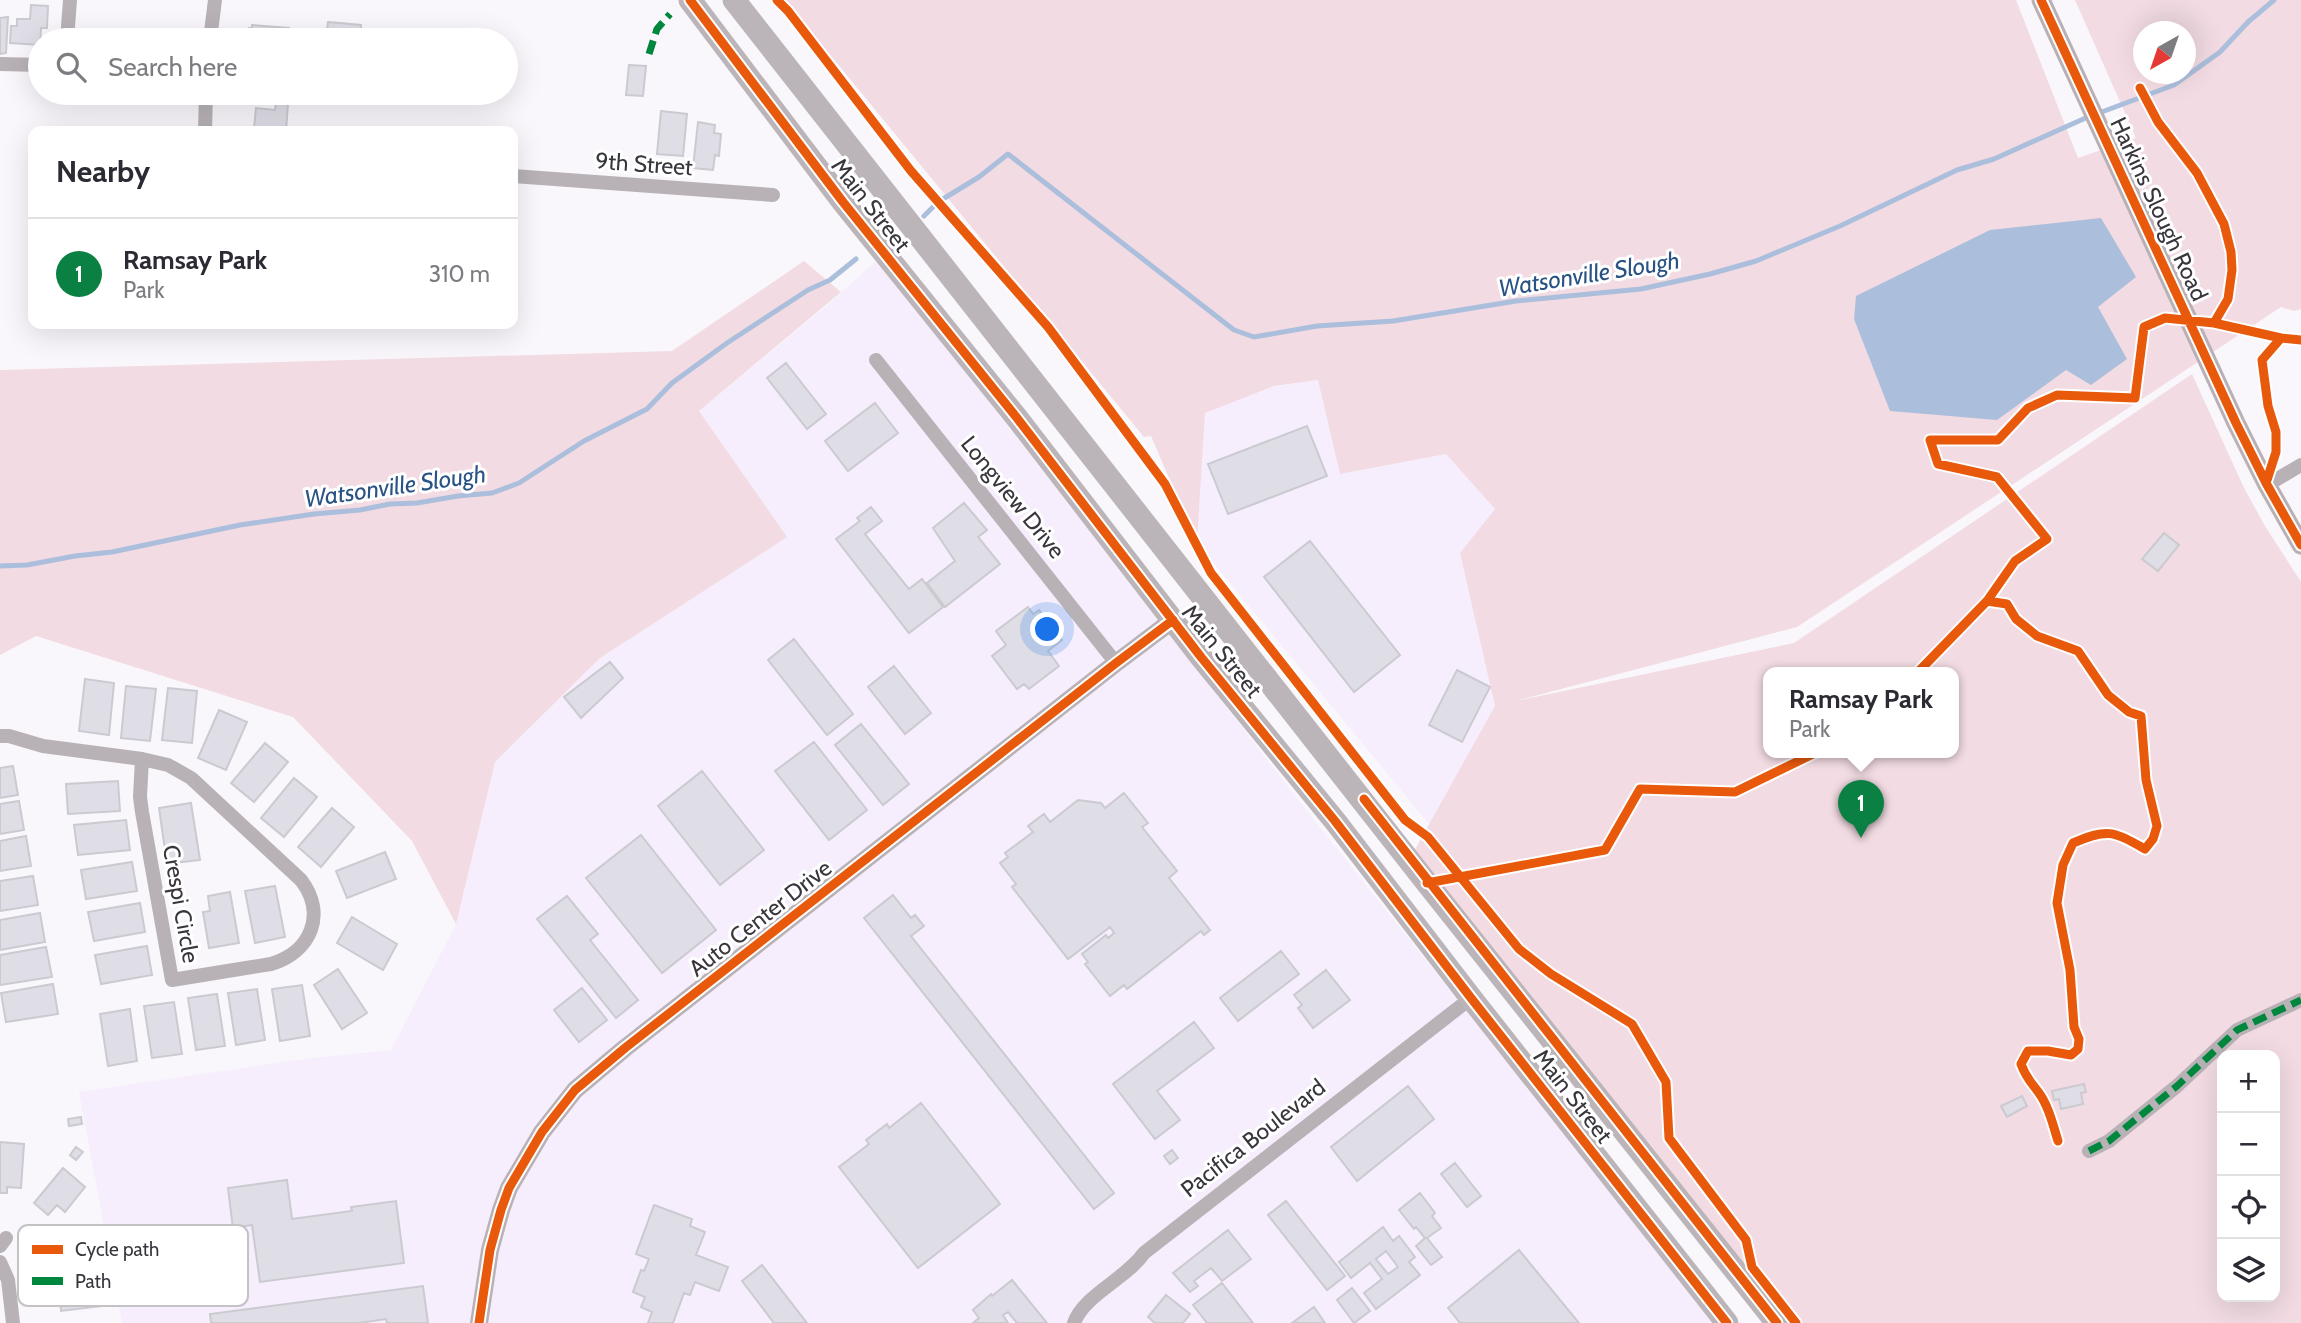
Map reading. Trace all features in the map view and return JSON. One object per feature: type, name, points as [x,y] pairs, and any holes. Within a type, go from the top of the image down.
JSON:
[{"type":"main road","name":"Main Street","points":[[690,0],[843,202],[1335,821],[1727,1323]]},
{"type":"main road","name":"Main Street","points":[[734,0],[1777,1323]]},
{"type":"main road","name":"Harkins Slough Road","points":[[2041,0],[2236,423],[2301,545]]},
{"type":"main road","name":"Auto Center Drive","points":[[1173,620],[1204,598]]},
{"type":"street","points":[[68,28],[69,0]]},
{"type":"street","points":[[212,28],[215,0]]},
{"type":"street","points":[[0,64],[28,65]]},
{"type":"street","points":[[205,126],[206,105]]},
{"type":"street","name":"9th Street","points":[[518,176],[773,195]]},
{"type":"street","name":"Longview Drive","points":[[876,359],[1116,663]]},
{"type":"street","points":[[2267,485],[2301,465]]},
{"type":"street","name":"Auto Center Drive","points":[[480,1323],[490,1250],[509,1188],[542,1132],[575,1090],[642,1034],[1173,620]]},
{"type":"street","name":"Crespi Circle","points":[[0,736],[43,746],[142,759],[168,765],[191,778],[308,889],[312,898],[314,920],[307,939],[293,954],[271,964],[172,981],[142,812],[142,759]]},
{"type":"street","name":"Pacifica Boulevard","points":[[1074,1323],[1084,1306],[1132,1268],[1144,1253],[1471,998]]},
{"type":"street","points":[[2089,1152],[2109,1141],[2177,1086],[2237,1030],[2301,1000]]},
{"type":"street","points":[[0,1262],[8,1280],[13,1323]]},
{"type":"shaded area","points":[[785,0],[2016,0],[2078,158],[2136,138],[2075,0],[2301,0],[2301,309],[2294,311],[2281,307],[1797,627],[1515,701],[1794,643],[2192,374],[2244,488],[2301,582],[2301,1323],[1785,1323],[1413,853],[1495,706],[1460,553],[1495,509],[1446,454],[1340,474],[1318,380],[1274,386],[1205,413],[1197,543],[1151,436],[1144,437]]},
{"type":"shaded area","points":[[878,259],[1314,820],[1716,1323],[122,1323],[119,1306],[248,1306],[248,1225],[104,1225],[79,1092],[296,1060],[391,1050],[456,924],[495,762],[600,658],[786,537],[699,411],[824,308]]},
{"type":"shaded area","points":[[804,261],[841,292],[699,411],[787,537],[600,658],[495,762],[456,924],[412,841],[293,717],[36,636],[0,655],[0,370],[672,351]]},
{"type":"shaded area","points":[[1318,380],[1340,474],[1446,454],[1495,509],[1460,553],[1496,706],[1429,824],[1197,543],[1206,397]]},
{"type":"water","points":[[2101,218],[2136,277],[2098,307],[2127,359],[2091,385],[2066,370],[1997,420],[1890,411],[1854,319],[1856,296],[1990,230]]},
{"type":"building","points":[[31,5],[48,6],[47,28],[28,28],[28,44],[10,43],[11,26],[17,26],[17,19],[30,19]]},
{"type":"building","points":[[8,17],[6,53],[0,54],[0,18]]},
{"type":"building","points":[[328,22],[361,25],[361,28],[327,28]]},
{"type":"building","points":[[252,25],[289,28],[252,28]]},
{"type":"building","points":[[629,65],[646,66],[643,96],[626,95]]},
{"type":"building","points":[[276,105],[288,105],[286,126],[254,126],[256,108],[275,110]]},
{"type":"building","points":[[661,111],[687,114],[683,156],[657,154]]},
{"type":"building","points":[[698,122],[715,125],[714,133],[721,134],[719,156],[715,155],[713,170],[693,168]]},
{"type":"building","points":[[786,363],[826,414],[807,429],[767,378]]},
{"type":"building","points":[[875,403],[898,433],[848,471],[825,441]]},
{"type":"building","points":[[1307,426],[1327,476],[1228,514],[1208,464]]},
{"type":"building","points":[[964,503],[987,530],[978,537],[1000,564],[945,607],[927,583],[955,561],[933,528]]},
{"type":"building","points":[[871,507],[882,521],[865,534],[909,589],[922,579],[943,607],[909,633],[836,539],[860,521],[857,518]]},
{"type":"building","points":[[2164,533],[2179,545],[2158,571],[2142,559]]},
{"type":"building","points":[[1310,541],[1400,655],[1354,692],[1264,577]]},
{"type":"building","points":[[1028,607],[1033,614],[1039,610],[1062,640],[1048,651],[1059,666],[1029,689],[1024,684],[1017,689],[992,656],[1006,645],[996,631]]},
{"type":"building","points":[[794,639],[853,714],[827,735],[768,660]]},
{"type":"building","points":[[610,662],[623,678],[581,718],[564,697]]},
{"type":"building","points":[[894,666],[931,713],[905,734],[868,687]]},
{"type":"building","points":[[1457,670],[1490,687],[1462,742],[1429,725]]},
{"type":"building","points":[[85,679],[114,683],[109,735],[79,731]]},
{"type":"building","points":[[126,686],[156,689],[150,741],[121,738]]},
{"type":"building","points":[[168,688],[197,691],[192,743],[162,740]]},
{"type":"building","points":[[219,710],[247,722],[226,770],[198,758]]},
{"type":"building","points":[[861,724],[909,784],[883,805],[835,745]]},
{"type":"building","points":[[814,742],[867,810],[829,840],[775,771]]},
{"type":"building","points":[[265,743],[288,762],[254,802],[231,783]]},
{"type":"building","points":[[13,766],[18,795],[0,798],[0,768]]},
{"type":"building","points":[[702,771],[764,850],[720,885],[658,806]]},
{"type":"building","points":[[294,778],[317,797],[284,837],[261,818]]},
{"type":"building","points":[[118,781],[120,811],[68,814],[66,784]]},
{"type":"building","points":[[1124,793],[1148,823],[1142,827],[1177,871],[1169,878],[1210,930],[1204,935],[1201,931],[1127,989],[1124,985],[1110,996],[1085,964],[1088,962],[1082,954],[1106,935],[1108,938],[1114,933],[1110,927],[1068,959],[1012,887],[1016,884],[1000,863],[1008,857],[1005,853],[1033,832],[1028,826],[1044,814],[1050,822],[1078,800],[1101,803],[1105,808]]},
{"type":"building","points":[[19,801],[24,830],[0,834],[0,804]]},
{"type":"building","points":[[191,803],[200,860],[167,864],[159,808]]},
{"type":"building","points":[[332,808],[354,827],[321,867],[298,847]]},
{"type":"building","points":[[126,820],[130,850],[78,855],[74,825]]},
{"type":"building","points":[[641,835],[716,930],[662,973],[586,878]]},
{"type":"building","points":[[26,836],[31,866],[0,871],[0,841]]},
{"type":"building","points":[[385,852],[396,879],[347,898],[336,871]]},
{"type":"building","points":[[132,862],[137,891],[86,899],[81,870]]},
{"type":"building","points":[[33,876],[38,905],[0,911],[0,881]]},
{"type":"building","points":[[275,886],[285,937],[255,943],[245,891]]},
{"type":"building","points":[[230,892],[239,943],[209,948],[203,912],[210,911],[208,896]]},
{"type":"building","points":[[893,895],[911,918],[915,915],[924,926],[911,936],[1114,1193],[1094,1209],[864,918]]},
{"type":"building","points":[[567,896],[598,934],[590,940],[638,1000],[616,1018],[537,919]]},
{"type":"building","points":[[140,903],[145,932],[94,941],[88,912]]},
{"type":"building","points":[[40,913],[45,942],[0,950],[0,920]]},
{"type":"building","points":[[352,917],[397,944],[383,970],[337,943]]},
{"type":"building","points":[[147,946],[152,975],[101,984],[95,955]]},
{"type":"building","points":[[46,947],[52,977],[0,985],[0,955]]},
{"type":"building","points":[[1281,951],[1299,974],[1238,1021],[1220,998]]},
{"type":"building","points":[[338,969],[367,1013],[342,1029],[314,985]]},
{"type":"building","points":[[1326,970],[1350,1000],[1313,1028],[1298,1008],[1302,1005],[1294,995]]},
{"type":"building","points":[[53,984],[58,1014],[6,1022],[1,993]]},
{"type":"building","points":[[302,985],[310,1036],[280,1041],[272,989]]},
{"type":"building","points":[[582,988],[607,1020],[579,1042],[554,1010]]},
{"type":"building","points":[[257,989],[265,1040],[236,1045],[228,993]]},
{"type":"building","points":[[217,994],[225,1046],[196,1050],[188,998]]},
{"type":"building","points":[[174,1002],[182,1054],[152,1058],[144,1006]]},
{"type":"building","points":[[130,1009],[137,1061],[108,1066],[100,1014]]},
{"type":"building","points":[[1194,1022],[1214,1048],[1157,1091],[1180,1120],[1155,1139],[1113,1084]]},
{"type":"building","points":[[2084,1084],[2086,1092],[2081,1093],[2083,1104],[2061,1109],[2059,1099],[2054,1100],[2052,1091]]},
{"type":"building","points":[[1408,1086],[1434,1119],[1357,1181],[1331,1147]]},
{"type":"building","points":[[2022,1096],[2027,1106],[2007,1117],[2001,1106]]},
{"type":"building","points":[[921,1103],[1000,1204],[918,1268],[839,1167],[869,1144],[866,1140],[887,1124],[889,1128]]},
{"type":"building","points":[[81,1117],[82,1124],[69,1126],[68,1119]]},
{"type":"building","points":[[0,1142],[24,1144],[21,1188],[7,1187],[7,1193],[0,1193]]},
{"type":"building","points":[[76,1147],[83,1152],[76,1160],[70,1155]]},
{"type":"building","points":[[1172,1150],[1178,1158],[1170,1164],[1164,1156]]},
{"type":"building","points":[[1455,1163],[1481,1196],[1467,1207],[1441,1174]]},
{"type":"building","points":[[63,1168],[85,1187],[65,1212],[57,1205],[48,1215],[34,1203]]},
{"type":"building","points":[[287,1180],[292,1219],[352,1211],[351,1207],[396,1201],[404,1263],[260,1282],[252,1225],[233,1225],[228,1188]]},
{"type":"building","points":[[1420,1193],[1435,1213],[1432,1216],[1441,1228],[1427,1238],[1442,1257],[1431,1265],[1416,1246],[1425,1238],[1399,1210]]},
{"type":"building","points":[[1286,1201],[1345,1276],[1327,1290],[1268,1215]]},
{"type":"building","points":[[654,1205],[692,1219],[690,1226],[705,1232],[696,1255],[728,1267],[719,1291],[695,1282],[690,1295],[684,1293],[673,1323],[648,1323],[652,1312],[641,1307],[645,1297],[633,1292],[641,1270],[644,1271],[649,1259],[636,1254]]},
{"type":"building","points":[[1383,1227],[1393,1241],[1399,1236],[1415,1257],[1409,1262],[1420,1275],[1376,1309],[1364,1293],[1382,1279],[1370,1263],[1351,1278],[1339,1262]],"holes":[[[1386,1251],[1398,1267],[1388,1274],[1376,1259]]]},
{"type":"building","points":[[1228,1230],[1251,1259],[1222,1281],[1211,1268],[1194,1281],[1198,1286],[1190,1292],[1173,1273]]},
{"type":"building","points":[[1519,1250],[1579,1323],[1460,1323],[1448,1308]]},
{"type":"building","points":[[762,1265],[807,1323],[774,1323],[742,1281]]},
{"type":"building","points":[[1012,1280],[1047,1323],[1017,1323],[1008,1312],[1003,1315],[1008,1323],[973,1323],[979,1318],[973,1310]]},
{"type":"building","points":[[1222,1283],[1253,1323],[1207,1323],[1193,1305]]},
{"type":"building","points":[[423,1286],[428,1323],[387,1323],[386,1319],[359,1323],[211,1323],[210,1314]]},
{"type":"building","points":[[1352,1288],[1370,1311],[1354,1323],[1337,1300]]},
{"type":"building","points":[[1166,1295],[1190,1314],[1183,1323],[1155,1323],[1148,1317]]},
{"type":"building","points":[[61,1306],[103,1306],[61,1311]]},
{"type":"building","points":[[1314,1307],[1325,1323],[1292,1323]]},
{"type":"waterway","name":"Watsonville Slough","points":[[2099,113],[2174,85],[2220,52],[2248,22],[2274,0]]},
{"type":"waterway","name":"Watsonville Slough","points":[[924,216],[938,202],[979,177],[1008,154],[1234,330],[1254,337],[1317,326],[1393,321],[1516,301],[1641,289],[1710,274],[1756,261],[1840,226],[1957,170],[1994,159],[2090,116]]},
{"type":"waterway","name":"Watsonville Slough","points":[[0,566],[27,565],[112,552],[240,525],[314,514],[492,493],[519,483],[584,441],[647,409],[672,383],[727,343],[808,290],[830,280],[856,259]]},
{"type":"marked path","points":[[649,54],[657,29],[670,14]]},
{"type":"marked path","points":[[2089,1151],[2109,1141],[2177,1086],[2237,1030],[2301,1000]]},
{"type":"cycle path","points":[[690,0],[843,202],[1017,418],[1201,657],[1335,821],[1727,1323]]},
{"type":"cycle path","points":[[777,0],[911,171],[1048,327],[1165,484],[1211,573],[1405,820],[1428,837],[1519,949],[1551,974],[1632,1024],[1666,1082],[1669,1138],[1746,1240],[1752,1267],[1796,1323]]},
{"type":"cycle path","points":[[2041,0],[2236,423],[2301,545]]},
{"type":"cycle path","points":[[2140,88],[2158,122],[2197,173],[2224,224],[2232,270],[2228,299],[2214,323]]},
{"type":"cycle path","points":[[1923,667],[1987,601],[2015,561],[2047,539],[1997,477],[1938,464],[1930,440],[1998,440],[2028,408],[2057,395],[2135,398],[2144,327],[2165,318],[2214,323],[2301,340]]},
{"type":"cycle path","points":[[2266,483],[2276,452],[2276,432],[2268,406],[2262,360],[2281,338]]},
{"type":"cycle path","points":[[1987,601],[2007,604],[2016,619],[2037,636],[2078,651],[2108,695],[2129,712],[2141,716],[2146,780],[2157,826],[2153,839],[2145,849],[2117,835],[2095,835],[2073,843],[2063,865],[2057,903],[2070,970],[2078,1049],[2071,1055],[2028,1051],[2021,1064],[2045,1104],[2058,1141]]},
{"type":"cycle path","points":[[479,1323],[490,1250],[509,1188],[542,1132],[575,1090],[625,1048],[1173,620]]},
{"type":"cycle path","points":[[1427,883],[1605,850],[1640,789],[1735,792],[1805,758]]},
{"type":"cycle path","points":[[1364,799],[1777,1323]]},
{"type":"place","name":"Ramsay Park","points":[[1861,838]]}]
